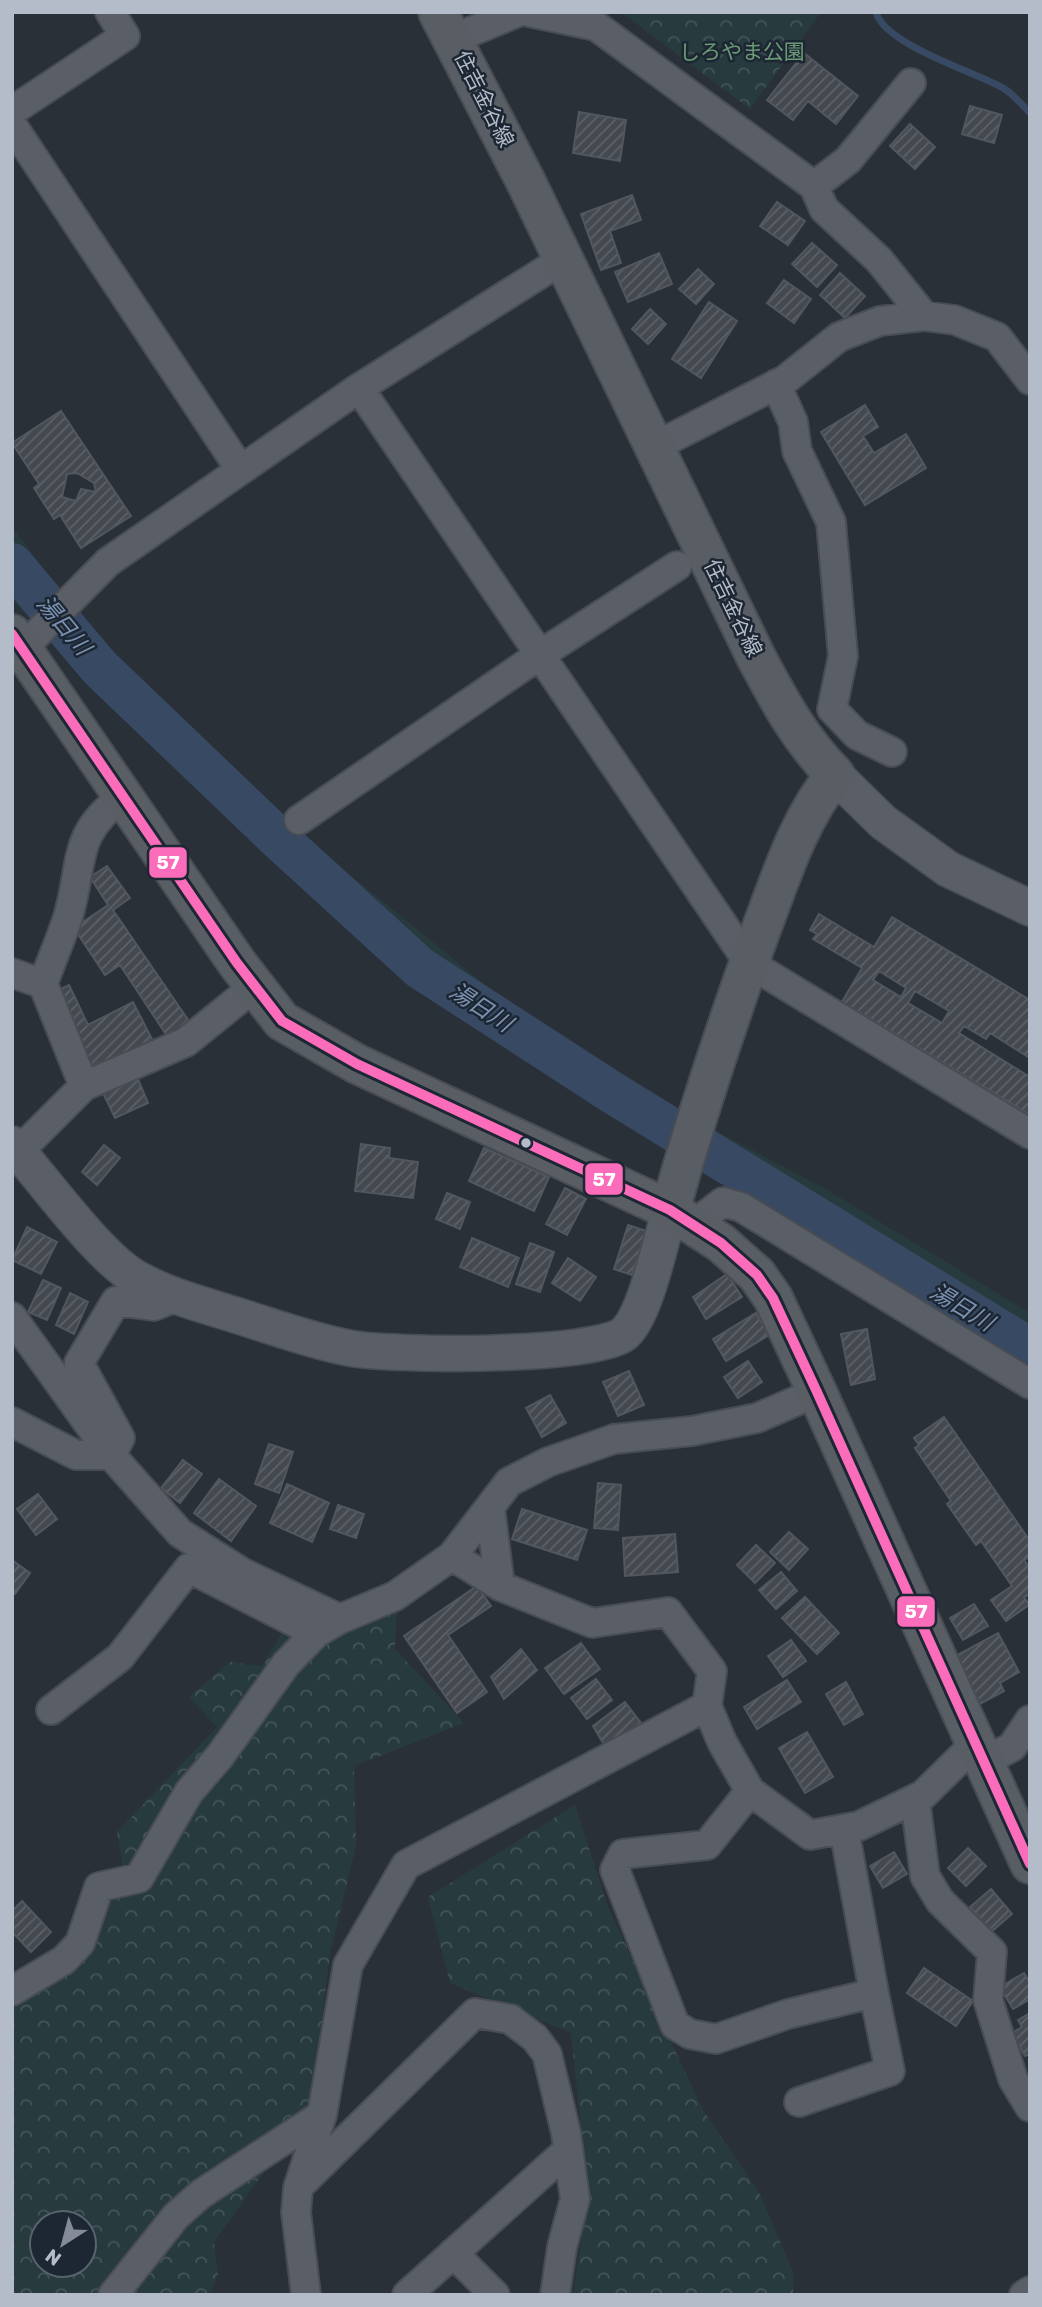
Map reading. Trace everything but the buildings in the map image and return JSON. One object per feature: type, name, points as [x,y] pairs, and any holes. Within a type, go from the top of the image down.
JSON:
[{"type":"main road","name":"住吉金谷線","points":[[446,25],[652,448],[793,726],[809,748],[835,775]]},
{"type":"main road","points":[[25,638],[123,797],[254,988],[282,1021],[370,1070],[682,1217],[721,1243],[757,1275],[773,1298],[817,1392],[1030,1864]]},
{"type":"main road","points":[[682,1217],[684,1160],[749,964],[793,845],[816,800],[835,775]]},
{"type":"street","points":[[12,111],[125,36],[110,12]]},
{"type":"street","points":[[446,25],[518,12]]},
{"type":"street","points":[[529,12],[596,26],[814,186],[824,209],[879,260],[924,316]]},
{"type":"street","points":[[814,186],[848,160],[911,83]]},
{"type":"street","points":[[12,125],[240,469]]},
{"type":"street","points":[[25,638],[108,562],[240,469],[359,388],[562,260]]},
{"type":"street","points":[[652,448],[776,384],[839,337],[880,321],[924,316],[955,320],[997,337],[1030,380]]},
{"type":"street","points":[[776,384],[793,422],[797,451],[831,522],[843,656],[832,709],[857,735],[892,752]]},
{"type":"street","points":[[359,388],[749,964],[1030,1134]]},
{"type":"street","points":[[299,820],[538,656],[677,566]]},
{"type":"street","points":[[835,775],[883,822],[948,869],[1030,908]]},
{"type":"street","points":[[84,1086],[43,984],[68,915],[82,843],[102,812],[123,797]]},
{"type":"street","points":[[12,973],[43,984]]},
{"type":"street","points":[[254,988],[186,1042],[84,1086],[15,1147],[108,1256],[136,1279],[179,1296],[320,1341],[369,1351],[550,1352],[606,1344],[624,1334],[636,1319],[682,1217],[723,1202],[741,1207],[1030,1384]]},
{"type":"street","points":[[111,1455],[120,1438],[79,1363],[116,1301],[154,1306],[179,1296]]},
{"type":"street","points":[[12,1317],[111,1455],[180,1533],[328,1626]]},
{"type":"street","points":[[12,1991],[64,1960],[80,1943],[99,1887],[139,1878],[189,1792],[220,1756],[286,1664],[328,1626],[395,1596],[452,1556],[509,1482],[548,1462],[614,1439],[692,1431],[757,1418],[817,1392]]},
{"type":"street","points":[[12,1422],[76,1455],[111,1455]]},
{"type":"street","points":[[490,1508],[500,1586]]},
{"type":"street","points":[[452,1556],[500,1586],[592,1623],[668,1612],[712,1671],[707,1706],[722,1742],[750,1791],[810,1835],[859,1826],[915,1799],[979,1753],[1012,1747],[1030,1720]]},
{"type":"street","points":[[51,1710],[120,1657],[189,1568],[328,1626]]},
{"type":"street","points":[[306,2295],[296,2212],[298,2188],[322,2115],[348,1965],[405,1865],[707,1706]]},
{"type":"street","points":[[750,1791],[707,1845],[623,1854],[615,1870],[676,2025],[690,2034],[716,2039],[788,2014],[874,1993]]},
{"type":"street","points":[[915,1799],[925,1876],[940,1901],[992,1952],[988,2000],[1013,2079],[1030,2107]]},
{"type":"street","points":[[799,2102],[890,2071],[844,1829]]},
{"type":"street","points":[[298,2188],[475,2013],[510,2019],[535,2038],[547,2054],[568,2150],[575,2199],[562,2246],[555,2295]]},
{"type":"street","points":[[113,2295],[176,2216],[201,2194],[322,2115]]},
{"type":"street","points":[[407,2295],[568,2150]]},
{"type":"street","points":[[453,2253],[495,2295]]},
{"type":"street","points":[[1024,2295],[1030,2291]]},
{"type":"green space","name":"しろやま公園","points":[[621,12],[821,12],[750,109]]},
{"type":"green space","points":[[12,526],[83,621],[181,725],[348,873],[499,996],[680,1112],[826,1189],[1030,1313],[1030,1377],[903,1292],[734,1188],[643,1125],[553,1075],[418,986],[290,871],[75,668],[12,600]]},
{"type":"green space","points":[[397,1606],[395,1649],[464,1723],[354,1766],[356,1845],[330,1954],[312,2105],[214,2242],[218,2273],[210,2295],[12,2295],[12,2008],[78,1965],[123,1870],[117,1832],[217,1727],[189,1697],[230,1662],[262,1666],[284,1629]]},
{"type":"green space","points":[[575,1805],[608,1907],[703,2110],[759,2192],[794,2274],[793,2295],[573,2295],[588,2194],[571,2033],[450,1983],[428,1897]]},
{"type":"waterway","points":[[876,12],[882,24],[911,46],[1005,89],[1030,113]]},
{"type":"waterway","name":"湯日川","points":[[12,564],[100,668],[282,842],[420,968],[613,1093],[1030,1349]]},
{"type":"transit line","name":"57","points":[[12,634],[237,963],[282,1021],[357,1064],[670,1210],[721,1243],[757,1275],[773,1298],[817,1392],[1030,1864]]}]
